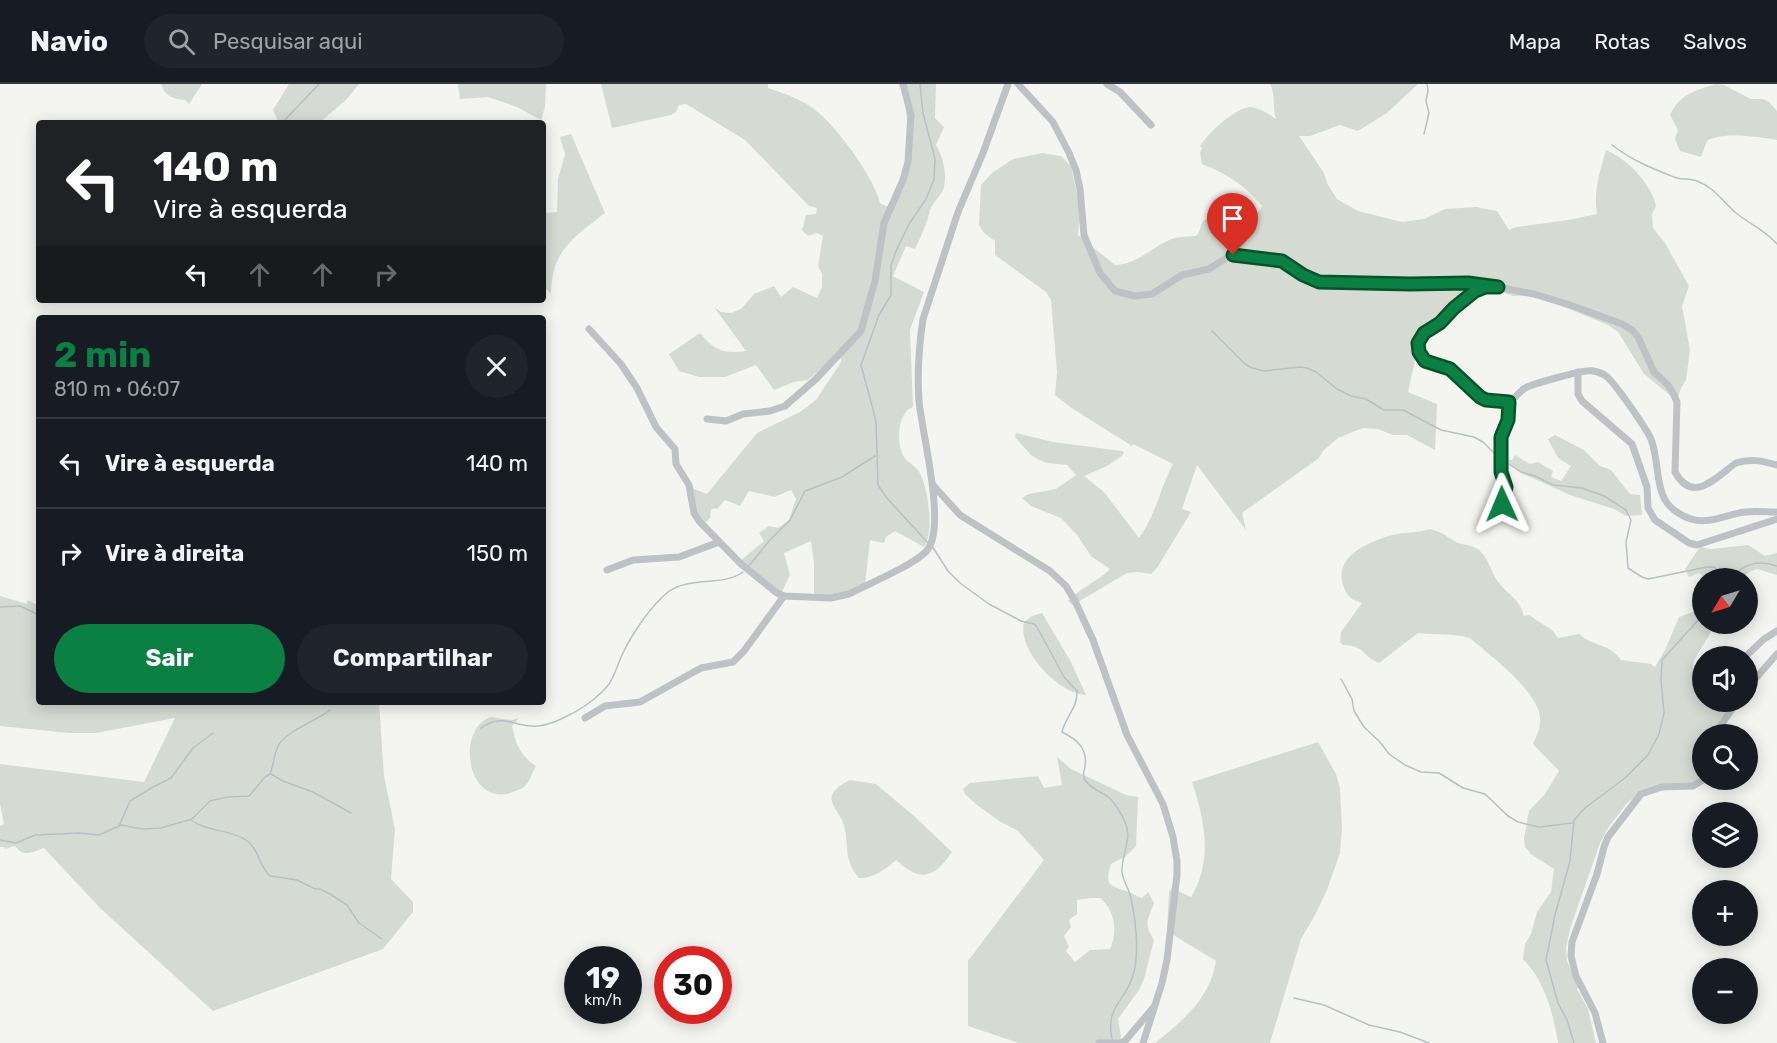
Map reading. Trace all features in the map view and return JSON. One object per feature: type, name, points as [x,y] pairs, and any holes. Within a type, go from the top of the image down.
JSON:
[{"type":"street","points":[[707,419],[726,422],[747,413],[770,411],[785,406],[816,379],[861,331],[875,281],[884,223],[903,180],[908,162],[911,115],[903,84]]},
{"type":"street","points":[[589,329],[621,364],[638,388],[656,427],[672,444],[676,454],[676,464],[689,485],[694,513],[704,528],[772,590],[784,596],[838,597],[915,560],[929,548],[933,540],[933,485],[919,399],[920,336],[923,319],[958,212],[983,153],[1008,84]]},
{"type":"street","points":[[1018,84],[1053,122],[1069,153],[1080,189],[1084,235],[1100,273],[1115,291],[1136,296],[1152,294],[1182,275],[1209,269],[1228,257],[1239,254],[1282,261],[1303,275],[1319,282],[1468,283],[1534,294],[1622,324],[1638,337],[1651,368],[1668,385],[1675,397],[1675,472],[1680,482],[1687,487],[1700,487],[1743,460],[1777,465]]},
{"type":"street","points":[[1107,84],[1120,92],[1151,125]]},
{"type":"street","points":[[1498,287],[1479,289],[1459,303],[1440,323],[1424,333],[1419,338],[1418,348],[1421,357],[1425,361],[1450,369],[1480,397],[1492,401],[1509,402],[1526,388],[1578,372],[1590,370],[1604,374],[1635,414],[1650,438],[1660,491],[1674,510],[1693,519],[1703,520],[1718,519],[1744,512],[1777,512]]},
{"type":"street","points":[[1578,372],[1578,394],[1582,401],[1628,439],[1635,448],[1638,464],[1647,487],[1648,508],[1651,515],[1661,525],[1689,543],[1697,545],[1777,519]]},
{"type":"street","points":[[1502,504],[1506,487],[1501,472],[1501,437],[1508,420],[1509,402]]},
{"type":"street","points":[[933,485],[960,515],[1050,571],[1066,586],[1093,640],[1127,735],[1160,796],[1173,837],[1177,875],[1167,960],[1143,1043]]},
{"type":"street","points":[[607,570],[633,560],[679,557],[719,542]]},
{"type":"street","points":[[585,718],[605,706],[640,702],[701,668],[733,662],[744,651],[784,596]]},
{"type":"street","points":[[1757,646],[1777,630]]},
{"type":"street","points":[[1758,676],[1777,654]]},
{"type":"street","points":[[1603,1043],[1595,1013],[1576,976],[1571,956],[1572,942],[1598,874],[1604,847],[1608,837],[1641,794],[1662,787],[1692,786]]},
{"type":"street","points":[[1099,1043],[1125,1041],[1155,1006]]},
{"type":"shaded area","points":[[161,84],[202,84],[189,104],[185,100],[173,98],[167,94]]},
{"type":"shaded area","points":[[289,84],[359,84],[346,100],[323,120],[278,120],[273,110]]},
{"type":"shaded area","points":[[458,84],[546,84],[545,107],[541,120],[517,107],[488,97],[460,99]]},
{"type":"shaded area","points":[[601,84],[768,84],[768,88],[786,94],[814,109],[833,127],[862,166],[880,203],[888,207],[903,176],[908,151],[907,116],[899,84],[936,84],[935,118],[944,127],[936,145],[944,167],[944,185],[942,193],[931,207],[915,249],[906,246],[893,276],[924,292],[910,330],[913,407],[904,415],[899,437],[904,457],[918,470],[925,486],[929,508],[929,531],[924,547],[895,531],[886,537],[884,543],[870,540],[865,584],[837,596],[814,597],[814,563],[811,541],[784,553],[790,575],[782,592],[777,592],[740,561],[764,541],[759,533],[769,526],[778,528],[789,520],[796,499],[791,490],[775,497],[749,491],[740,506],[725,500],[717,509],[711,510],[710,518],[701,527],[686,486],[707,494],[757,433],[800,412],[816,400],[841,362],[841,358],[837,355],[808,380],[794,382],[774,390],[756,365],[725,377],[699,377],[679,371],[669,354],[700,333],[710,344],[720,350],[746,351],[714,307],[721,312],[731,313],[741,309],[754,294],[774,286],[781,297],[793,287],[817,298],[822,287],[822,274],[818,266],[823,236],[817,233],[808,236],[802,230],[806,215],[816,214],[817,208],[809,206],[745,140],[686,104],[679,105],[676,112],[671,115],[612,128]]},
{"type":"shaded area","points":[[1270,84],[1418,84],[1387,113],[1358,131],[1340,125],[1310,136],[1299,136],[1324,173],[1337,199],[1358,211],[1402,222],[1424,219],[1445,209],[1476,207],[1497,211],[1509,230],[1597,214],[1599,174],[1606,150],[1622,159],[1649,189],[1656,206],[1652,214],[1653,228],[1665,243],[1689,286],[1682,306],[1690,350],[1686,380],[1677,401],[1644,374],[1618,332],[1608,325],[1545,299],[1513,296],[1489,286],[1469,285],[1463,298],[1464,306],[1440,322],[1442,330],[1434,336],[1418,338],[1415,348],[1415,361],[1408,392],[1437,404],[1435,450],[1407,435],[1393,435],[1378,429],[1363,428],[1338,438],[1323,451],[1319,458],[1242,513],[1246,530],[1197,465],[1182,509],[1191,512],[1157,568],[1151,574],[1127,573],[1073,605],[1068,601],[1110,569],[1091,556],[1077,535],[1061,518],[1031,506],[1022,498],[1029,494],[1056,489],[1076,475],[1067,465],[1047,463],[1031,455],[1015,437],[1016,433],[1053,442],[1122,451],[1124,453],[1122,456],[1107,466],[1084,476],[1104,492],[1139,538],[1150,520],[1173,464],[1133,444],[1132,446],[1055,395],[1057,372],[1051,300],[1046,292],[995,255],[995,241],[984,233],[979,225],[981,185],[992,173],[1013,159],[1042,153],[1061,156],[1071,166],[1080,209],[1078,235],[1115,265],[1129,262],[1171,239],[1196,236],[1202,223],[1209,218],[1240,223],[1260,211],[1262,206],[1242,186],[1202,164],[1200,146],[1223,122],[1245,108],[1258,109],[1276,119]]},
{"type":"shaded area","points":[[1716,84],[1724,85],[1751,99],[1763,99],[1769,102],[1777,111],[1777,140],[1761,137],[1721,136],[1707,141],[1701,157],[1680,151],[1675,139],[1678,130],[1670,115],[1688,94]]},
{"type":"shaded area","points":[[571,134],[605,213],[566,246],[555,267],[551,294],[546,288],[546,213],[557,212],[558,179],[565,154],[560,137]]},
{"type":"shaded area","points":[[1555,435],[1584,450],[1600,466],[1611,470],[1630,494],[1640,495],[1642,515],[1626,516],[1614,509],[1570,495],[1519,472],[1505,459],[1512,460],[1515,455],[1530,464],[1538,462],[1553,471],[1551,477],[1561,481],[1571,466],[1558,458],[1548,439]]},
{"type":"shaded area","points":[[1429,529],[1439,532],[1456,542],[1480,551],[1496,579],[1517,602],[1524,616],[1529,615],[1553,631],[1558,638],[1579,634],[1612,651],[1621,660],[1651,664],[1655,667],[1679,617],[1692,612],[1692,634],[1710,634],[1703,646],[1692,646],[1692,712],[1728,712],[1720,724],[1692,724],[1692,783],[1636,796],[1627,803],[1608,828],[1600,843],[1570,929],[1566,948],[1567,961],[1579,987],[1577,989],[1588,1009],[1596,1043],[1558,1043],[1547,998],[1537,977],[1523,959],[1525,944],[1531,934],[1537,912],[1551,892],[1554,869],[1531,854],[1525,847],[1524,838],[1529,811],[1545,794],[1559,771],[1533,744],[1540,718],[1531,696],[1512,674],[1470,638],[1464,636],[1418,633],[1379,663],[1360,649],[1343,645],[1340,642],[1341,632],[1362,603],[1350,597],[1343,585],[1342,572],[1346,561],[1360,548],[1381,538]]},
{"type":"shaded area","points":[[1748,545],[1765,556],[1777,553],[1777,575],[1758,568],[1692,568],[1692,576],[1689,577],[1685,569],[1700,547],[1711,549]]},
{"type":"shaded area","points":[[0,596],[27,604],[28,600],[36,604],[36,705],[379,705],[384,776],[395,829],[391,879],[413,902],[413,912],[383,949],[213,1011],[100,908],[44,848],[25,853],[15,846],[5,849],[0,847],[0,826],[4,824],[0,804],[0,764],[144,782],[175,718],[96,733],[69,733],[0,726]]},
{"type":"shaded area","points":[[1042,613],[1071,662],[1086,695],[1075,693],[1064,687],[1042,669],[1033,658],[1027,646],[1024,622]]},
{"type":"shaded area","points":[[491,717],[512,720],[519,718],[512,726],[515,738],[523,754],[536,766],[524,787],[507,794],[493,793],[482,786],[470,762],[473,735],[480,724]]},
{"type":"shaded area","points":[[1318,742],[1336,774],[1340,788],[1342,828],[1340,853],[1327,890],[1301,939],[1270,1043],[1155,1043],[1197,1004],[1210,982],[1216,961],[1167,931],[1171,888],[1191,897],[1202,869],[1205,841],[1192,782]]},
{"type":"shaded area","points":[[1057,757],[1071,769],[1126,795],[1138,797],[1136,846],[1126,856],[1111,864],[1108,878],[1113,886],[1142,898],[1148,892],[1154,903],[1148,918],[1148,925],[1154,940],[1139,990],[1118,1019],[1120,1043],[1019,1043],[968,1026],[968,961],[1044,860],[1018,831],[977,805],[963,789],[970,783],[1038,776],[1044,788],[1062,785]],"holes":[[[1100,898],[1109,909],[1114,922],[1114,936],[1110,949],[1090,950],[1075,962],[1066,951],[1069,947],[1064,936],[1071,927],[1069,920],[1077,914],[1077,900]]]},
{"type":"shaded area","points":[[850,780],[876,784],[952,852],[939,867],[927,874],[913,872],[896,860],[879,873],[859,878],[850,863],[845,828],[831,798],[837,788]]},
{"type":"waterway","points":[[285,120],[319,84]]},
{"type":"waterway","points":[[920,84],[923,113],[935,159],[934,179],[926,199],[909,224],[896,251],[891,266],[891,295],[879,315],[861,365],[876,421],[878,485],[928,543]]},
{"type":"waterway","points":[[1424,134],[1429,113],[1426,101],[1427,84]]},
{"type":"waterway","points":[[1612,145],[1635,160],[1658,170],[1677,178],[1694,180],[1703,184],[1777,244]]},
{"type":"waterway","points":[[1212,331],[1245,364],[1252,368],[1264,371],[1307,368],[1316,372],[1337,389],[1351,396],[1366,399],[1384,410],[1403,410],[1441,430],[1474,437],[1483,442],[1499,458]]},
{"type":"waterway","points":[[748,567],[790,520],[805,491],[842,477],[875,456]]},
{"type":"waterway","points":[[1503,460],[1521,472],[1553,485],[1582,488],[1604,496],[1626,510],[1631,520],[1626,542],[1628,568],[1642,577],[1648,579],[1692,570]]},
{"type":"waterway","points":[[932,546],[948,571],[960,583],[989,604],[1037,627],[1064,677],[1077,691],[1076,702],[1062,732],[1076,741],[1083,749],[1085,754],[1083,775],[1087,783],[1110,798],[1125,822],[1128,834],[1122,872],[1133,907],[1136,954],[1131,982],[1114,1010],[1111,1027],[1112,1039]]},
{"type":"waterway","points":[[1743,568],[1757,563],[1777,566]]},
{"type":"waterway","points":[[1702,568],[1715,568]]},
{"type":"waterway","points":[[481,728],[497,721],[530,726],[542,725],[579,709],[596,698],[609,684],[638,627],[649,611],[668,592],[686,584],[735,577],[743,572]]},
{"type":"waterway","points":[[0,607],[20,606],[36,614]]},
{"type":"waterway","points":[[1574,1043],[1567,1020],[1558,1003],[1546,960],[1555,915],[1570,861],[1574,820],[1585,808],[1625,778],[1648,755],[1659,734],[1664,713],[1662,660],[1692,627]]},
{"type":"waterway","points":[[1341,679],[1352,699],[1354,711],[1364,727],[1389,754],[1405,765],[1421,772],[1439,773],[1463,788],[1485,794],[1508,816],[1518,822],[1539,827],[1572,823]]},
{"type":"waterway","points":[[0,840],[16,843],[35,835],[79,833],[99,835],[121,825],[142,829],[161,828],[192,819],[210,801],[227,797],[249,796],[270,774],[281,741],[330,710]]},
{"type":"waterway","points":[[119,826],[130,801],[171,778],[193,748],[213,733]]},
{"type":"waterway","points":[[271,774],[313,792],[351,813]]},
{"type":"waterway","points":[[191,820],[204,827],[246,840],[254,848],[270,876],[297,880],[330,894],[347,905],[359,923],[382,939]]},
{"type":"waterway","points":[[1294,998],[1324,1005],[1369,1025],[1400,1032],[1429,1043]]},
{"type":"route","points":[[1233,255],[1282,261],[1303,275],[1319,282],[1468,283],[1498,287],[1479,289],[1459,303],[1440,323],[1419,338],[1418,348],[1425,361],[1450,369],[1480,397],[1486,400],[1509,402],[1508,420],[1501,437],[1501,472],[1506,487],[1502,504]]}]
